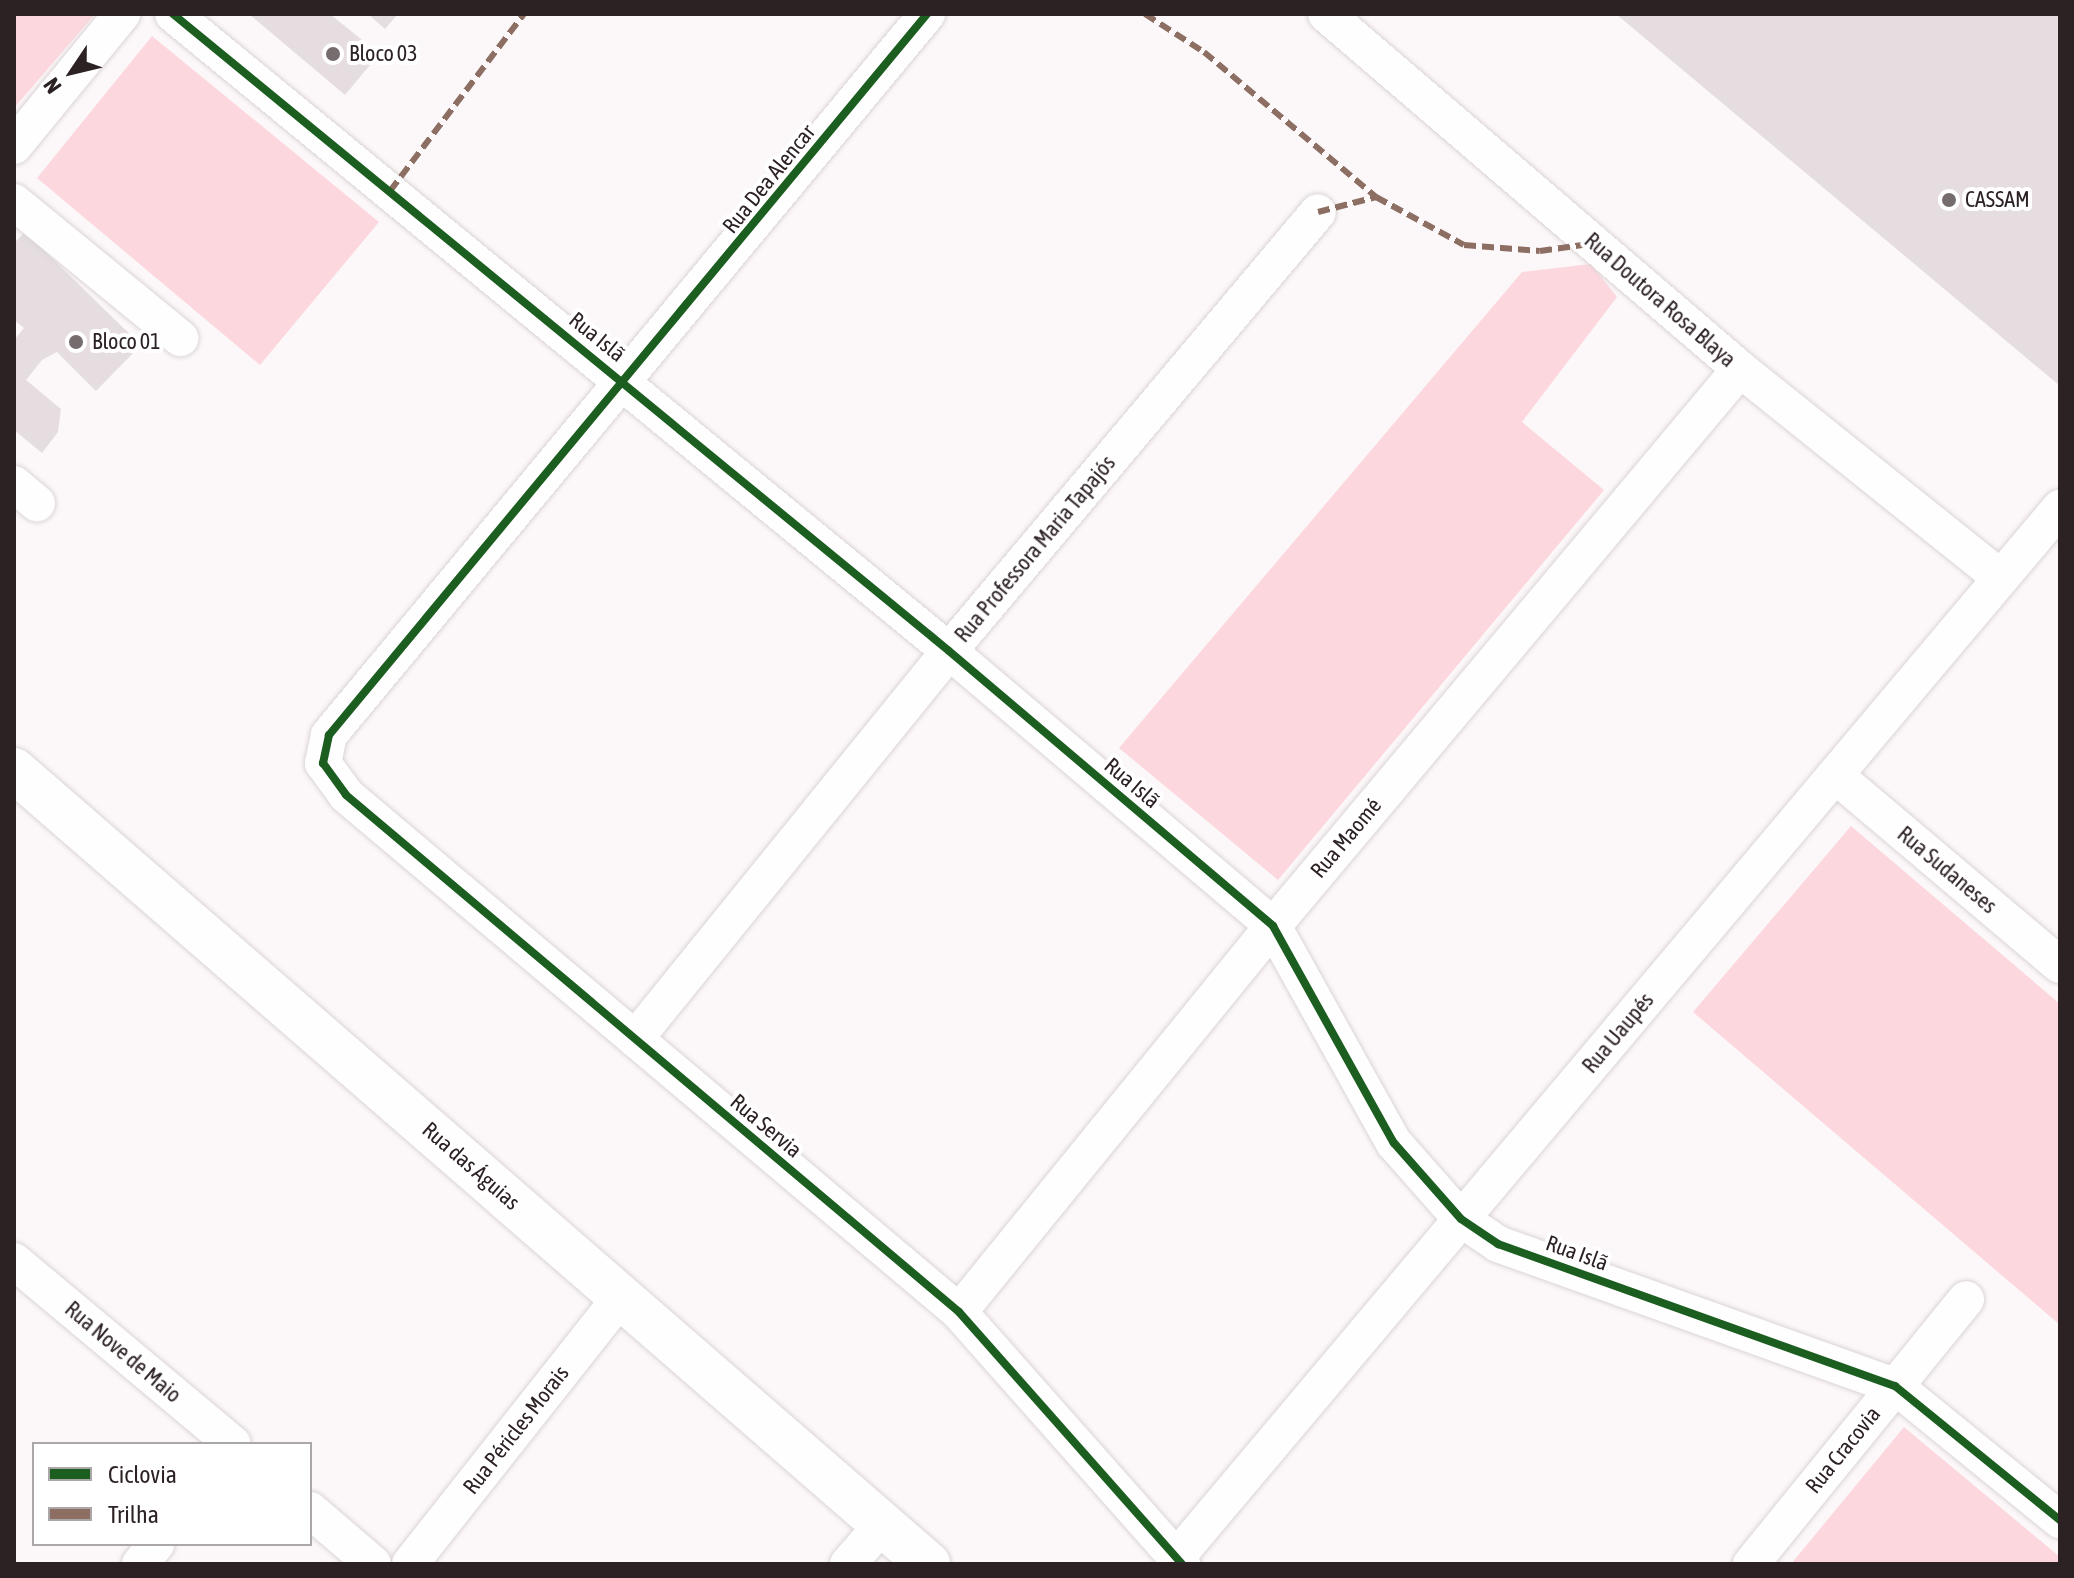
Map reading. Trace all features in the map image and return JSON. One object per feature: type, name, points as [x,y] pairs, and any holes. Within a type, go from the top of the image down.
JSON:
[{"type":"street","points":[[14,146],[122,14]]},
{"type":"street","name":"Rua Islã","points":[[173,14],[949,651],[1273,926],[1394,1143],[1461,1219],[1498,1244],[1895,1386],[2060,1520]]},
{"type":"street","name":"Rua Dea Alencar","points":[[329,735],[625,383],[927,14]]},
{"type":"street","name":"Rua Doutora Rosa Blaya","points":[[1326,14],[1740,369],[2001,578]]},
{"type":"street","points":[[14,202],[180,338]]},
{"type":"street","name":"Rua Professora Maria Tapajós","points":[[635,1039],[949,651],[1318,212]]},
{"type":"street","name":"Rua Maomé","points":[[959,1312],[1273,926],[1740,369]]},
{"type":"street","name":"Rua Uaupés","points":[[1179,1561],[1461,1219],[2001,578],[2057,517]]},
{"type":"street","name":"Rua Servia","points":[[329,735],[323,763],[346,795],[959,1312],[1179,1561]]},
{"type":"street","name":"Rua das Águias","points":[[14,770],[928,1564]]},
{"type":"street","name":"Rua Sudaneses","points":[[1835,775],[2060,965]]},
{"type":"street","name":"Rua Nove de Maio","points":[[14,1261],[231,1442]]},
{"type":"street","name":"Rua Péricles Morais","points":[[410,1564],[622,1296]]},
{"type":"street","name":"Rua Cracovia","points":[[1751,1564],[1966,1299]]},
{"type":"street","points":[[312,1512],[373,1564]]},
{"type":"street","points":[[848,1564],[883,1524]]},
{"type":"street","points":[[140,1564],[154,1546]]},
{"type":"shaded area","points":[[14,14],[95,14],[14,108]]},
{"type":"shaded area","points":[[152,36],[379,222],[260,365],[37,178]]},
{"type":"shaded area","points":[[1591,264],[1617,297],[1522,422],[1604,490],[1278,880],[1119,748],[1522,272]]},
{"type":"shaded area","points":[[1851,826],[2060,1004],[2060,1325],[1693,1012]]},
{"type":"shaded area","points":[[1904,1427],[2060,1557],[2060,1564],[1791,1564]]},
{"type":"building","name":"Bloco 03","points":[[249,14],[330,14],[367,44],[370,65],[345,95]]},
{"type":"building","name":"Bloco 03","points":[[368,14],[398,14],[385,29]]},
{"type":"building","name":"CASSAM","points":[[1616,14],[2060,14],[2060,386]]},
{"type":"building","name":"Bloco 01","points":[[25,232],[141,345],[96,391],[57,352],[42,360],[26,380],[61,409],[58,432],[42,453],[14,430],[14,340],[24,328],[14,320],[14,243]]},
{"type":"marked path","points":[[390,191],[524,14]]},
{"type":"marked path","points":[[1145,14],[1204,52],[1376,197]]},
{"type":"marked path","points":[[1318,212],[1376,197],[1464,245],[1540,251],[1596,243]]},
{"type":"cycle path","points":[[173,14],[949,651],[1273,926],[1394,1143],[1461,1219],[1498,1244],[1895,1386],[2060,1520]]},
{"type":"cycle path","points":[[927,14],[329,735],[323,763],[346,795],[959,1312],[1182,1564]]},
{"type":"place","name":"Bloco 03","points":[[333,54]]},
{"type":"place","name":"CASSAM","points":[[1949,200]]},
{"type":"place","name":"Bloco 01","points":[[76,342]]}]
